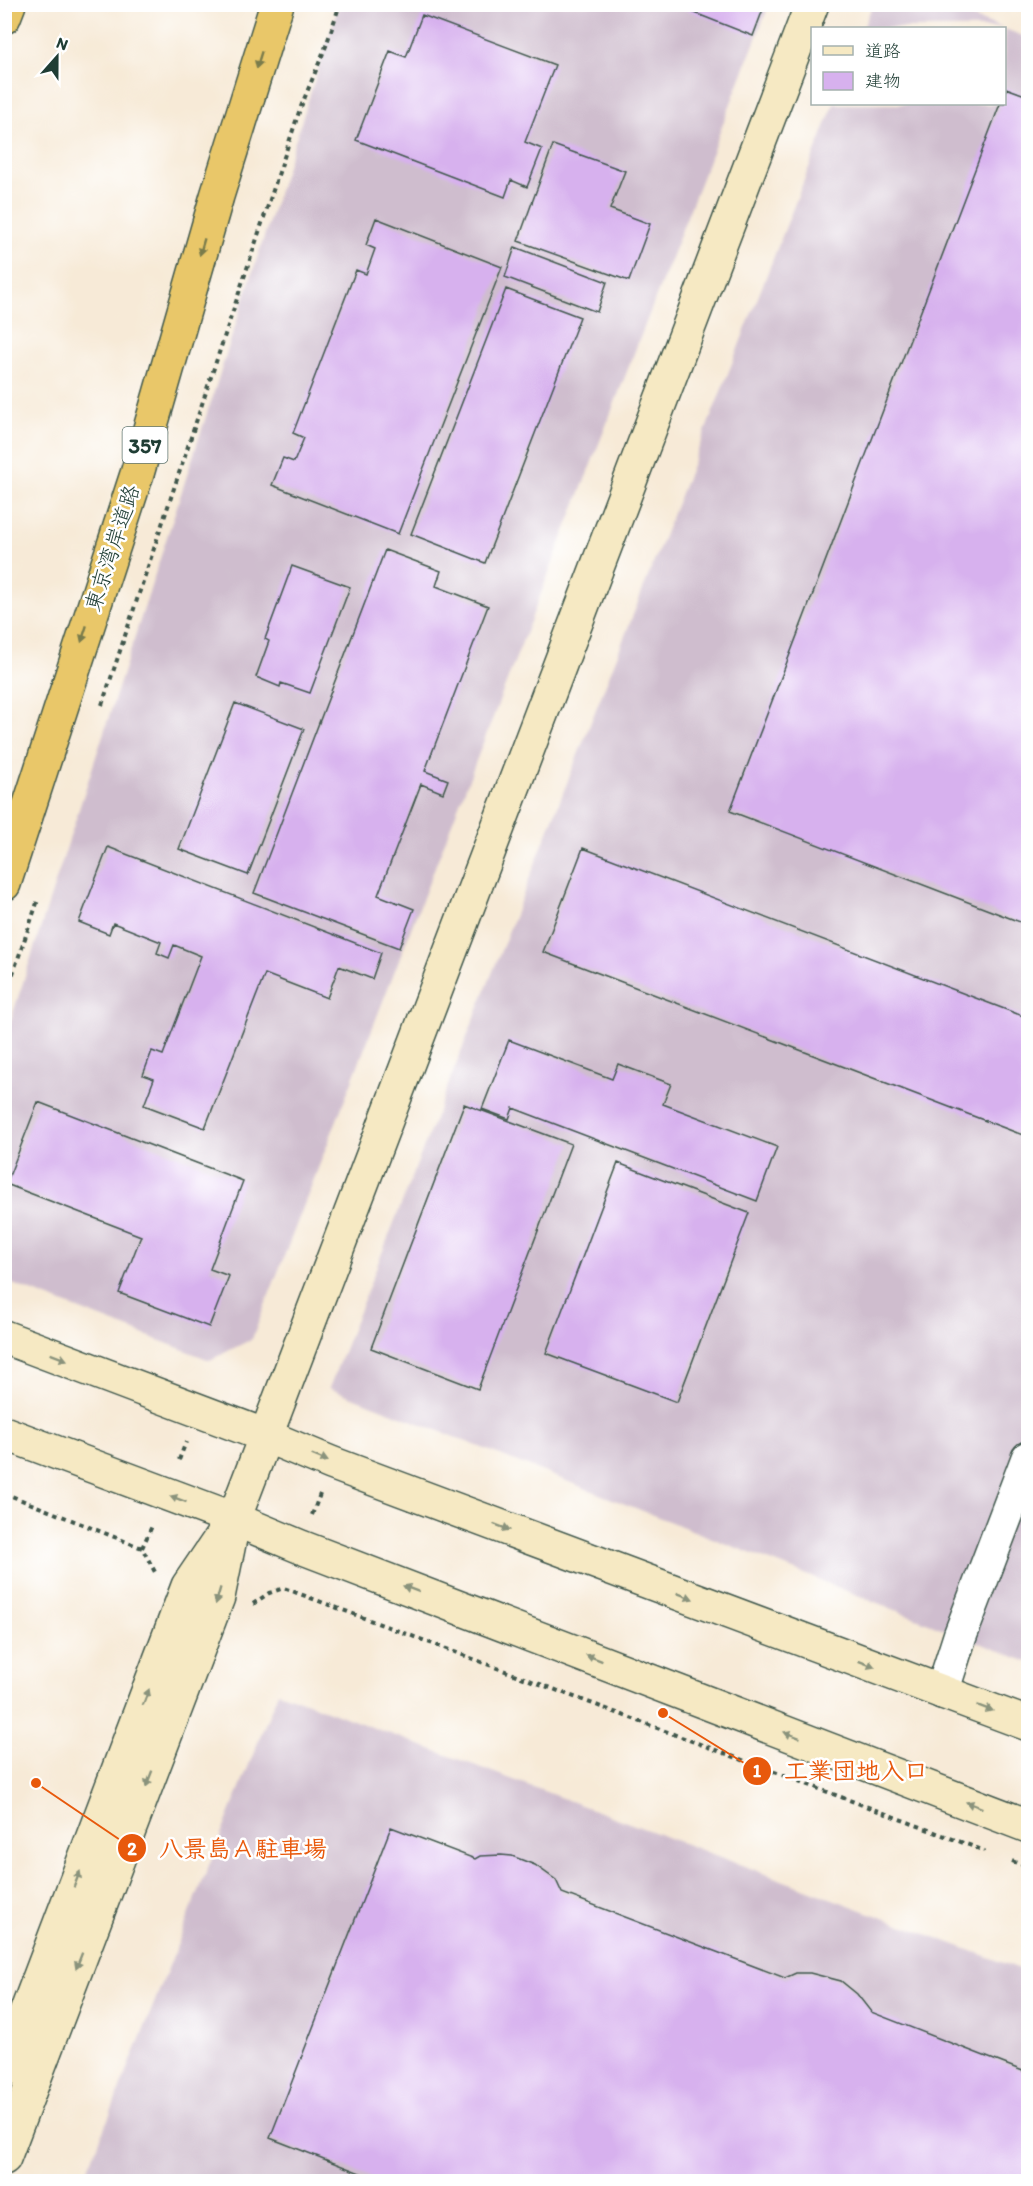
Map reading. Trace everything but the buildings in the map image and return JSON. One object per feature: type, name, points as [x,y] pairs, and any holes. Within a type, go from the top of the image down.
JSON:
[{"type":"highway","points":[[4,17],[9,4]]},
{"type":"highway","name":"東京湾岸道路","points":[[4,884],[137,474],[217,196],[276,4]]},
{"type":"street","points":[[4,2158],[218,1597],[234,1519],[812,4]]},
{"type":"street","points":[[4,1337],[1029,1724]]},
{"type":"street","points":[[4,1433],[234,1519],[1029,1826]]},
{"type":"street","points":[[942,1692],[960,1636],[1029,1458]]},
{"type":"street","points":[[4,2071],[188,1586],[234,1519]]},
{"type":"path","points":[[102,707],[300,109],[326,46],[340,4]]},
{"type":"path","points":[[4,1000],[38,899]]},
{"type":"path","points":[[331,1462],[284,1588],[995,1854]]},
{"type":"path","points":[[4,1493],[142,1548],[157,1576]]},
{"type":"path","points":[[1006,1858],[1029,1867]]},
{"type":"shaded area","points":[[873,4],[938,5],[1000,27],[863,27]]},
{"type":"shaded area","points":[[339,5],[769,5],[252,1339],[210,1360],[5,1281],[5,1038]]},
{"type":"shaded area","points":[[1006,29],[1028,38],[1028,1662],[329,1388],[834,105],[1006,105]]},
{"type":"shaded area","points":[[278,1692],[1028,1972],[1028,2181],[83,2182]]},
{"type":"place","name":"工業団地入口","points":[[663,1713]]},
{"type":"place","name":"八景島Ａ駐車場","points":[[36,1783]]}]
